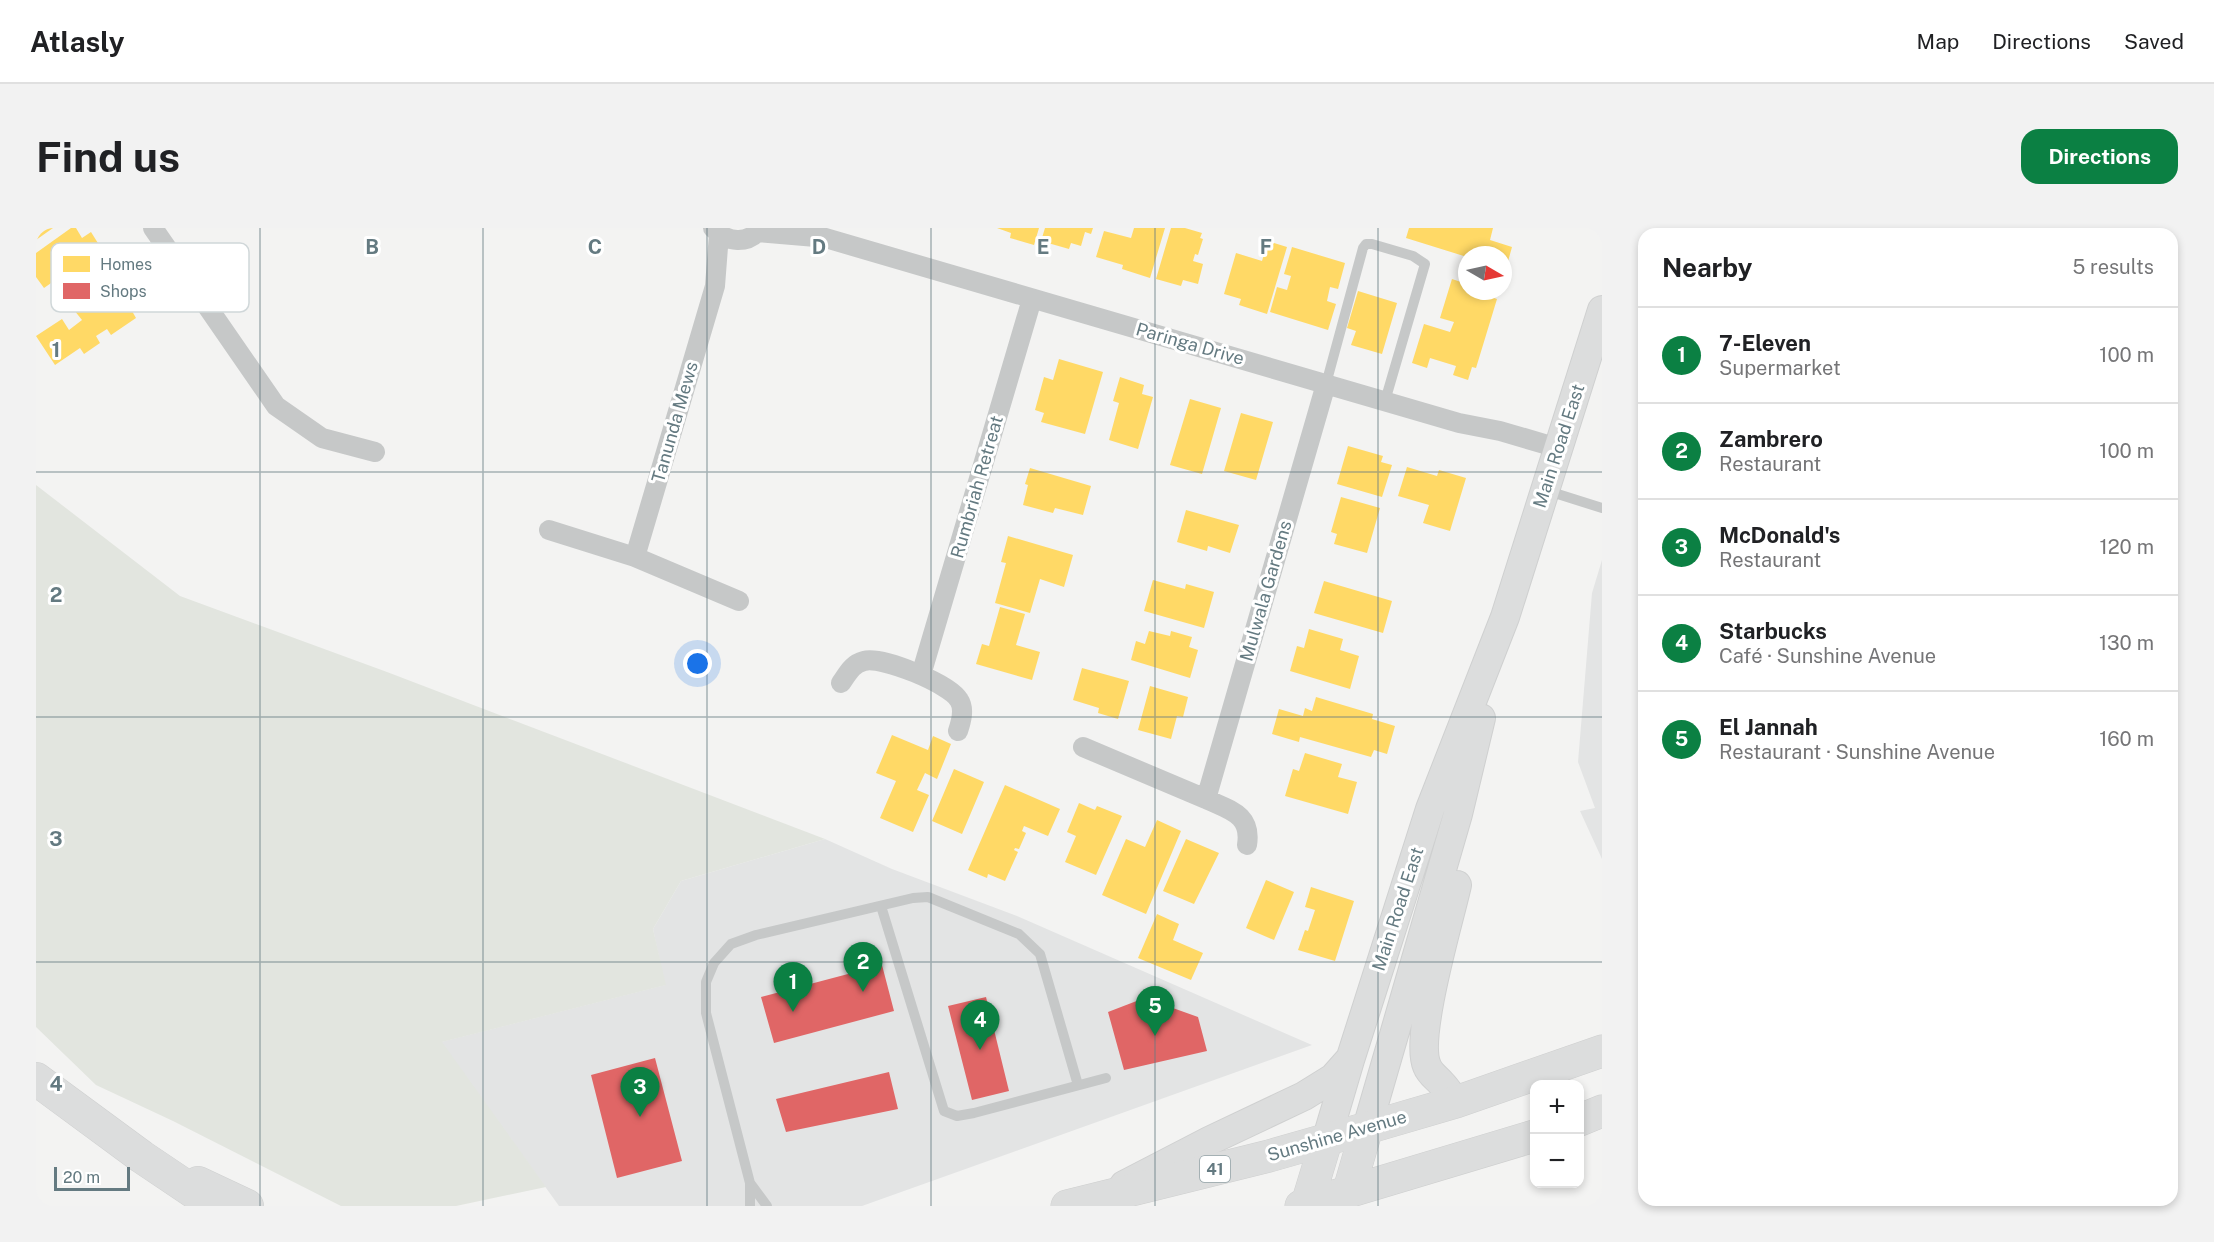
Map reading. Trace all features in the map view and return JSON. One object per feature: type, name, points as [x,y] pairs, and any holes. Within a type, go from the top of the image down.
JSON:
[{"type":"highway","points":[[36,1078],[142,1157],[215,1206]]},
{"type":"highway","points":[[142,1157],[247,1206]]},
{"type":"main road","name":"Main Road East","points":[[1305,1205],[1430,809],[1504,617],[1602,310]]},
{"type":"main road","name":"Main Road East","points":[[1346,1198],[1458,814],[1504,617]]},
{"type":"main road","points":[[1456,1102],[1426,1065],[1424,1043],[1427,1015],[1458,882],[1458,814]]},
{"type":"main road","name":"Sunshine Avenue","points":[[1067,1206],[1269,1156],[1367,1128],[1456,1102],[1602,1051]]},
{"type":"main road","points":[[1103,1196],[1209,1141],[1304,1096],[1333,1078],[1350,1060]]},
{"type":"main road","points":[[1584,1118],[1602,1111]]},
{"type":"main road","points":[[1305,1205],[1346,1198],[1530,1137]]},
{"type":"street","points":[[153,228],[163,243]]},
{"type":"street","name":"Paringa Drive","points":[[804,228],[822,237],[1032,299],[1459,423],[1500,431],[1558,448]]},
{"type":"street","name":"Paringa Drive","points":[[716,231],[726,238],[753,233],[822,237]]},
{"type":"street","name":"Tanunda Mews","points":[[636,557],[716,286],[716,231]]},
{"type":"street","name":"Tanunda Mews","points":[[716,286],[753,233]]},
{"type":"street","name":"Rumbriah Retreat","points":[[921,675],[1032,299]]},
{"type":"street","points":[[211,312],[276,406],[322,438],[375,452]]},
{"type":"street","name":"Mulwala Gardens","points":[[1206,799],[1326,384]]},
{"type":"street","points":[[549,530],[636,557],[739,602]]},
{"type":"street","points":[[842,683],[852,667],[861,661],[871,659],[921,675],[954,693],[961,702],[962,713],[958,731]]},
{"type":"street","points":[[1083,747],[1234,812],[1245,823],[1248,835],[1247,845]]},
{"type":"lane","points":[[1326,384],[1363,248],[1366,244],[1372,244],[1413,256],[1425,264],[1385,401]]},
{"type":"lane","points":[[1545,490],[1602,508]]},
{"type":"lane","points":[[750,1206],[750,1183],[706,1013],[706,982],[714,963],[731,944],[756,935],[913,898],[928,897],[1019,934],[1040,954],[1078,1085]]},
{"type":"lane","points":[[881,906],[944,1111],[957,1116],[974,1113],[1106,1078]]},
{"type":"lane","points":[[750,1183],[767,1206]]},
{"type":"shaded area","points":[[36,485],[180,596],[387,672],[825,839],[681,881],[653,929],[666,985],[442,1042],[546,1187],[456,1206],[341,1206],[173,1121],[96,1085],[36,1027]]},
{"type":"shaded area","points":[[1602,560],[1602,859],[1580,811],[1595,808],[1578,762],[1592,593]]},
{"type":"shaded area","points":[[825,839],[892,869],[1017,916],[1312,1045],[862,1206],[559,1206],[441,1042],[665,985],[653,929],[681,881]]},
{"type":"building: Homes","points":[[36,228],[53,228],[36,240]]},
{"type":"building: Homes","points":[[71,228],[76,228],[82,238],[91,232],[98,243],[51,243],[51,283],[44,288],[36,277],[36,253]]},
{"type":"building: Homes","points":[[997,228],[1039,228],[1034,245],[1010,238],[1011,233]]},
{"type":"building: Homes","points":[[1045,228],[1093,228],[1091,234],[1085,232],[1081,246],[1071,243],[1069,249],[1041,241]]},
{"type":"building: Homes","points":[[1134,228],[1165,228],[1150,278],[1122,269],[1123,265],[1096,257],[1104,231],[1131,238]]},
{"type":"building: Homes","points":[[1171,228],[1185,228],[1202,233],[1200,238],[1203,239],[1198,255],[1195,254],[1193,261],[1203,264],[1198,284],[1183,280],[1181,286],[1156,279]]},
{"type":"building: Homes","points":[[1409,228],[1493,228],[1490,240],[1509,246],[1458,246],[1458,254],[1406,238]]},
{"type":"building: Homes","points":[[1268,241],[1287,247],[1267,314],[1239,305],[1241,299],[1224,294],[1236,253],[1262,261]]},
{"type":"building: Homes","points":[[1292,247],[1345,263],[1338,289],[1330,287],[1327,301],[1336,304],[1328,330],[1270,312],[1277,287],[1287,290],[1291,276],[1284,274]]},
{"type":"building: Homes","points":[[1452,279],[1458,281],[1458,300],[1497,300],[1476,368],[1472,367],[1468,380],[1453,375],[1456,366],[1430,358],[1427,368],[1412,363],[1424,324],[1450,332],[1454,322],[1440,318]]},
{"type":"building: Homes","points":[[1358,291],[1397,303],[1382,354],[1351,345],[1356,331],[1347,328]]},
{"type":"building: Homes","points":[[76,312],[133,312],[136,318],[111,335],[107,329],[96,336],[100,343],[84,354],[80,348],[55,365],[36,336],[62,319],[69,330],[82,320]]},
{"type":"building: Homes","points":[[1059,359],[1103,372],[1085,434],[1041,422],[1044,413],[1035,410],[1044,377],[1053,380]]},
{"type":"building: Homes","points":[[1120,377],[1144,385],[1142,394],[1153,397],[1138,449],[1109,440],[1119,403],[1113,401]]},
{"type":"building: Homes","points":[[1190,399],[1221,408],[1202,474],[1170,465]]},
{"type":"building: Homes","points":[[1241,413],[1273,422],[1256,480],[1224,471]]},
{"type":"building: Homes","points":[[1348,446],[1383,456],[1381,462],[1392,465],[1382,497],[1337,484]]},
{"type":"building: Homes","points":[[1407,467],[1437,476],[1439,470],[1466,478],[1450,531],[1423,523],[1429,505],[1398,496]]},
{"type":"building: Homes","points":[[1030,468],[1091,486],[1083,515],[1055,508],[1053,513],[1023,505],[1028,485],[1025,484]]},
{"type":"building: Homes","points":[[1341,497],[1380,508],[1367,553],[1334,544],[1337,534],[1331,532]]},
{"type":"building: Homes","points":[[1186,510],[1239,525],[1230,553],[1208,546],[1207,551],[1177,542]]},
{"type":"building: Homes","points":[[1008,536],[1073,555],[1064,587],[1040,579],[1030,613],[995,603],[1006,563],[1001,562]]},
{"type":"building: Homes","points":[[1153,580],[1185,589],[1186,584],[1214,592],[1204,628],[1144,611]]},
{"type":"building: Homes","points":[[1324,581],[1392,601],[1383,633],[1314,613]]},
{"type":"building: Homes","points":[[1000,607],[1025,614],[1016,645],[1040,652],[1032,680],[976,664],[982,644],[989,646]]},
{"type":"building: Homes","points":[[1309,629],[1343,639],[1340,650],[1359,656],[1350,689],[1290,671],[1297,646],[1304,648]]},
{"type":"building: Homes","points":[[1149,631],[1170,636],[1171,631],[1192,637],[1189,647],[1198,650],[1190,678],[1131,660],[1136,641],[1145,644]]},
{"type":"building: Homes","points":[[1082,668],[1129,681],[1118,719],[1098,713],[1099,708],[1073,700]]},
{"type":"building: Homes","points":[[1150,686],[1188,697],[1183,717],[1177,716],[1171,739],[1138,730]]},
{"type":"building: Homes","points":[[1316,697],[1373,714],[1372,719],[1395,726],[1387,754],[1374,750],[1371,757],[1300,737],[1299,742],[1272,734],[1279,709],[1303,716],[1305,708],[1312,711]]},
{"type":"building: Homes","points":[[892,735],[928,750],[933,736],[951,744],[937,779],[925,773],[917,790],[929,795],[913,832],[880,818],[896,781],[876,773]]},
{"type":"building: Homes","points":[[1305,753],[1342,764],[1338,777],[1357,782],[1348,814],[1285,796],[1293,769],[1299,771]]},
{"type":"building: Homes","points":[[954,769],[984,782],[962,834],[932,821]]},
{"type":"building: Homes","points":[[1005,785],[1060,809],[1048,836],[1024,826],[1022,831],[1026,833],[1019,849],[1014,850],[1018,852],[1005,881],[988,874],[987,878],[968,870]]},
{"type":"building: Homes","points":[[1079,803],[1095,810],[1097,806],[1122,816],[1096,875],[1065,862],[1076,836],[1067,832]]},
{"type":"building: Homes","points":[[1157,820],[1181,831],[1146,914],[1102,895],[1126,839],[1145,847]]},
{"type":"building: Homes","points":[[1186,839],[1219,853],[1194,904],[1163,891]]},
{"type":"building: Homes","points":[[1266,880],[1294,892],[1274,940],[1246,928]]},
{"type":"building: Homes","points":[[1311,887],[1354,901],[1335,961],[1298,950],[1315,910],[1305,907]]},
{"type":"building: Homes","points":[[1157,914],[1179,924],[1173,940],[1203,953],[1191,980],[1138,958]]},
{"type":"building: Shops","points":[[882,965],[894,1011],[774,1043],[761,997]]},
{"type":"building: Shops","points":[[986,997],[1009,1091],[972,1100],[948,1006]]},
{"type":"building: Shops","points":[[1147,997],[1152,1014],[1170,1007],[1198,1017],[1207,1051],[1124,1070],[1108,1012]]},
{"type":"building: Shops","points":[[655,1058],[682,1161],[617,1178],[591,1075]]},
{"type":"building: Shops","points":[[889,1072],[898,1109],[786,1132],[776,1099]]},
{"type":"place","name":"Zambrero","points":[[863,992]]},
{"type":"place","name":"7-Eleven","points":[[793,1012]]},
{"type":"place","name":"El Jannah","points":[[1155,1036]]},
{"type":"place","name":"Starbucks","points":[[980,1050]]},
{"type":"place","name":"McDonald's","points":[[640,1117]]}]
